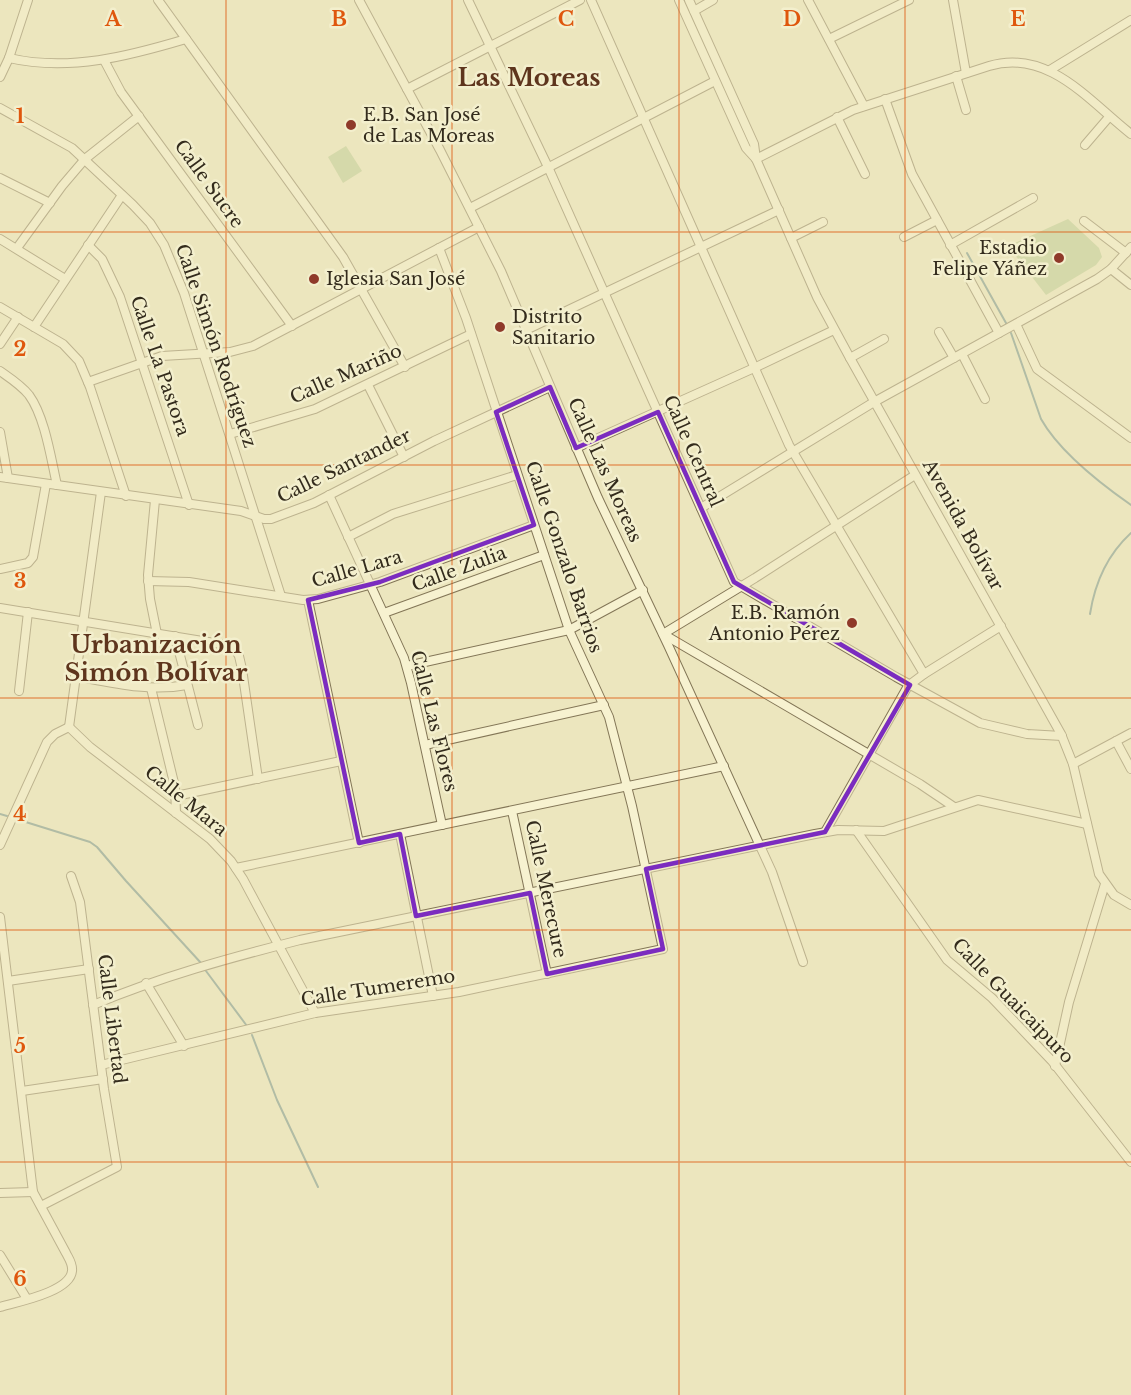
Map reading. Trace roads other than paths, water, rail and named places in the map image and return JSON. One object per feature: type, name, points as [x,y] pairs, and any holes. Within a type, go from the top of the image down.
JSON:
[{"type":"street","points":[[0,77],[9,58],[28,0]]},
{"type":"street","points":[[158,0],[322,227],[363,289],[405,367]]},
{"type":"street","name":"Calle Las Moreas","points":[[359,0],[501,271],[576,448],[760,846],[775,881],[803,962]]},
{"type":"street","name":"Calle Central","points":[[468,0],[548,167],[734,582],[910,685],[985,725],[1027,734],[1062,736]]},
{"type":"street","points":[[407,89],[580,0]]},
{"type":"street","points":[[591,0],[793,453],[924,674]]},
{"type":"street","name":"Avenida Bolívar","points":[[679,0],[746,148],[756,159]]},
{"type":"street","name":"Avenida Bolívar","points":[[689,0],[754,144],[756,159],[834,330],[1062,736],[1073,764],[1096,863],[1105,884],[1120,900],[1131,905]]},
{"type":"street","points":[[694,11],[713,0]]},
{"type":"street","points":[[808,0],[864,106]]},
{"type":"street","points":[[829,39],[909,0]]},
{"type":"street","points":[[953,0],[966,73]]},
{"type":"street","points":[[1050,70],[1131,20]]},
{"type":"street","points":[[9,58],[33,63],[104,60],[186,39]]},
{"type":"street","name":"Calle Sucre","points":[[104,60],[114,81],[292,326]]},
{"type":"street","points":[[756,159],[837,117],[864,106],[1007,62],[1050,70],[1131,134]]},
{"type":"street","points":[[956,76],[966,110]]},
{"type":"street","points":[[470,208],[715,81]]},
{"type":"street","points":[[885,99],[908,165],[999,333]]},
{"type":"street","name":"Calle Simón Rodríguez","points":[[0,108],[67,143],[150,223],[164,245],[184,293],[281,596]]},
{"type":"street","points":[[17,248],[85,159],[139,116]]},
{"type":"street","points":[[837,117],[865,174]]},
{"type":"street","points":[[1085,145],[1109,117]]},
{"type":"street","points":[[0,178],[50,203]]},
{"type":"street","points":[[34,327],[122,195]]},
{"type":"street","points":[[950,245],[1033,198]]},
{"type":"street","points":[[526,330],[779,210]]},
{"type":"street","points":[[904,237],[937,220]]},
{"type":"street","points":[[701,508],[874,402],[1111,269],[1129,250],[1084,221]]},
{"type":"street","points":[[791,238],[823,222]]},
{"type":"street","points":[[88,382],[142,362],[181,354],[241,350],[262,342],[479,227]]},
{"type":"street","points":[[0,238],[65,279]]},
{"type":"street","name":"Calle La Pastora","points":[[88,245],[102,259],[114,282],[189,505]]},
{"type":"street","name":"Calle Gonzalo Barrios","points":[[439,248],[453,281],[569,630],[604,705],[612,729],[663,949]]},
{"type":"street","points":[[1111,269],[1131,285]]},
{"type":"street","points":[[0,307],[71,351],[79,361],[126,496]]},
{"type":"street","points":[[0,344],[18,317]]},
{"type":"street","points":[[1016,324],[1037,369],[1131,438]]},
{"type":"street","points":[[576,448],[834,330]]},
{"type":"street","points":[[939,332],[958,356],[985,399]]},
{"type":"street","name":"Calle Mariño","points":[[230,434],[305,413],[471,334]]},
{"type":"street","points":[[850,358],[884,339]]},
{"type":"street","points":[[0,370],[30,397],[39,419],[57,486]]},
{"type":"street","points":[[368,384],[404,457]]},
{"type":"street","name":"Calle Santander","points":[[4,478],[248,512],[271,519],[329,495],[550,387]]},
{"type":"street","points":[[0,432],[4,478]]},
{"type":"street","points":[[348,537],[393,514],[517,475]]},
{"type":"street","points":[[915,475],[663,634],[920,784],[954,807]]},
{"type":"street","points":[[0,569],[26,564],[33,557],[46,484]]},
{"type":"street","points":[[0,845],[47,742],[55,734],[69,727],[101,492]]},
{"type":"street","name":"Calle Las Flores","points":[[329,495],[406,666],[442,825]]},
{"type":"street","points":[[155,500],[148,581],[157,634]]},
{"type":"street","name":"Calle Lara","points":[[148,581],[189,582],[308,600],[371,584],[534,525]]},
{"type":"street","name":"Calle Zulia","points":[[384,613],[544,555]]},
{"type":"street","points":[[406,666],[569,630],[643,590]]},
{"type":"street","points":[[308,600],[359,843]]},
{"type":"street","points":[[0,608],[233,646],[242,669],[258,779]]},
{"type":"street","points":[[19,691],[28,612]]},
{"type":"street","points":[[825,832],[903,693],[924,674],[1001,626]]},
{"type":"street","points":[[175,636],[198,725]]},
{"type":"street","points":[[75,676],[151,688],[188,685]]},
{"type":"street","points":[[151,688],[176,796],[176,813]]},
{"type":"street","points":[[425,745],[604,705]]},
{"type":"street","name":"Calle Mara","points":[[69,727],[90,747],[210,839],[236,868],[315,1014]]},
{"type":"street","points":[[1073,764],[1131,733]]},
{"type":"street","points":[[1116,741],[1131,769]]},
{"type":"street","points":[[176,796],[341,761]]},
{"type":"street","points":[[236,868],[724,766]]},
{"type":"street","points":[[93,1005],[146,983],[279,946],[825,832],[884,831],[978,800],[1087,824]]},
{"type":"street","name":"Calle Merecure","points":[[512,811],[547,974]]},
{"type":"street","name":"Calle Guaicaipuro","points":[[856,830],[947,960],[993,998],[1055,1066],[1131,1162]]},
{"type":"street","points":[[400,834],[433,996]]},
{"type":"street","name":"Calle Libertad","points":[[40,1206],[117,1167],[80,902],[71,876]]},
{"type":"street","points":[[1055,1066],[1070,1002],[1105,884]]},
{"type":"street","points":[[0,917],[33,1192],[66,1253],[72,1271],[69,1279],[59,1287],[0,1307]]},
{"type":"street","name":"Calle Tumeremo","points":[[101,1065],[315,1014],[433,996],[663,949]]},
{"type":"street","points":[[8,981],[88,969]]},
{"type":"street","points":[[146,983],[184,1046]]},
{"type":"street","points":[[22,1091],[103,1079]]},
{"type":"street","points":[[0,1194],[33,1192]]},
{"type":"street","points":[[0,1255],[27,1299]]},
{"type":"waterway","points":[[967,253],[1006,323]]},
{"type":"waterway","points":[[1011,333],[1041,419],[1049,431],[1069,455],[1131,505]]},
{"type":"waterway","points":[[1090,614],[1103,570],[1115,550],[1131,533]]},
{"type":"waterway","points":[[0,814],[7,816]]},
{"type":"waterway","points":[[16,819],[90,842],[97,847],[201,963]]},
{"type":"waterway","points":[[206,971],[247,1026]]},
{"type":"waterway","points":[[252,1035],[277,1100],[318,1187]]},
{"type":"place","name":"E.B. San José de Las Moreas","points":[[351,125]]},
{"type":"place","name":"Estadio Felipe Yáñez","points":[[1059,258]]},
{"type":"place","name":"Iglesia San José","points":[[314,279]]},
{"type":"place","name":"Distrito Sanitario","points":[[500,327]]},
{"type":"place","name":"E.B. Ramón Antonio Pérez","points":[[852,623]]},
{"type":"district","name":"Las Moreas","points":[[529,78]]},
{"type":"district","name":"Urbanización Simón Bolívar","points":[[156,659]]}]
